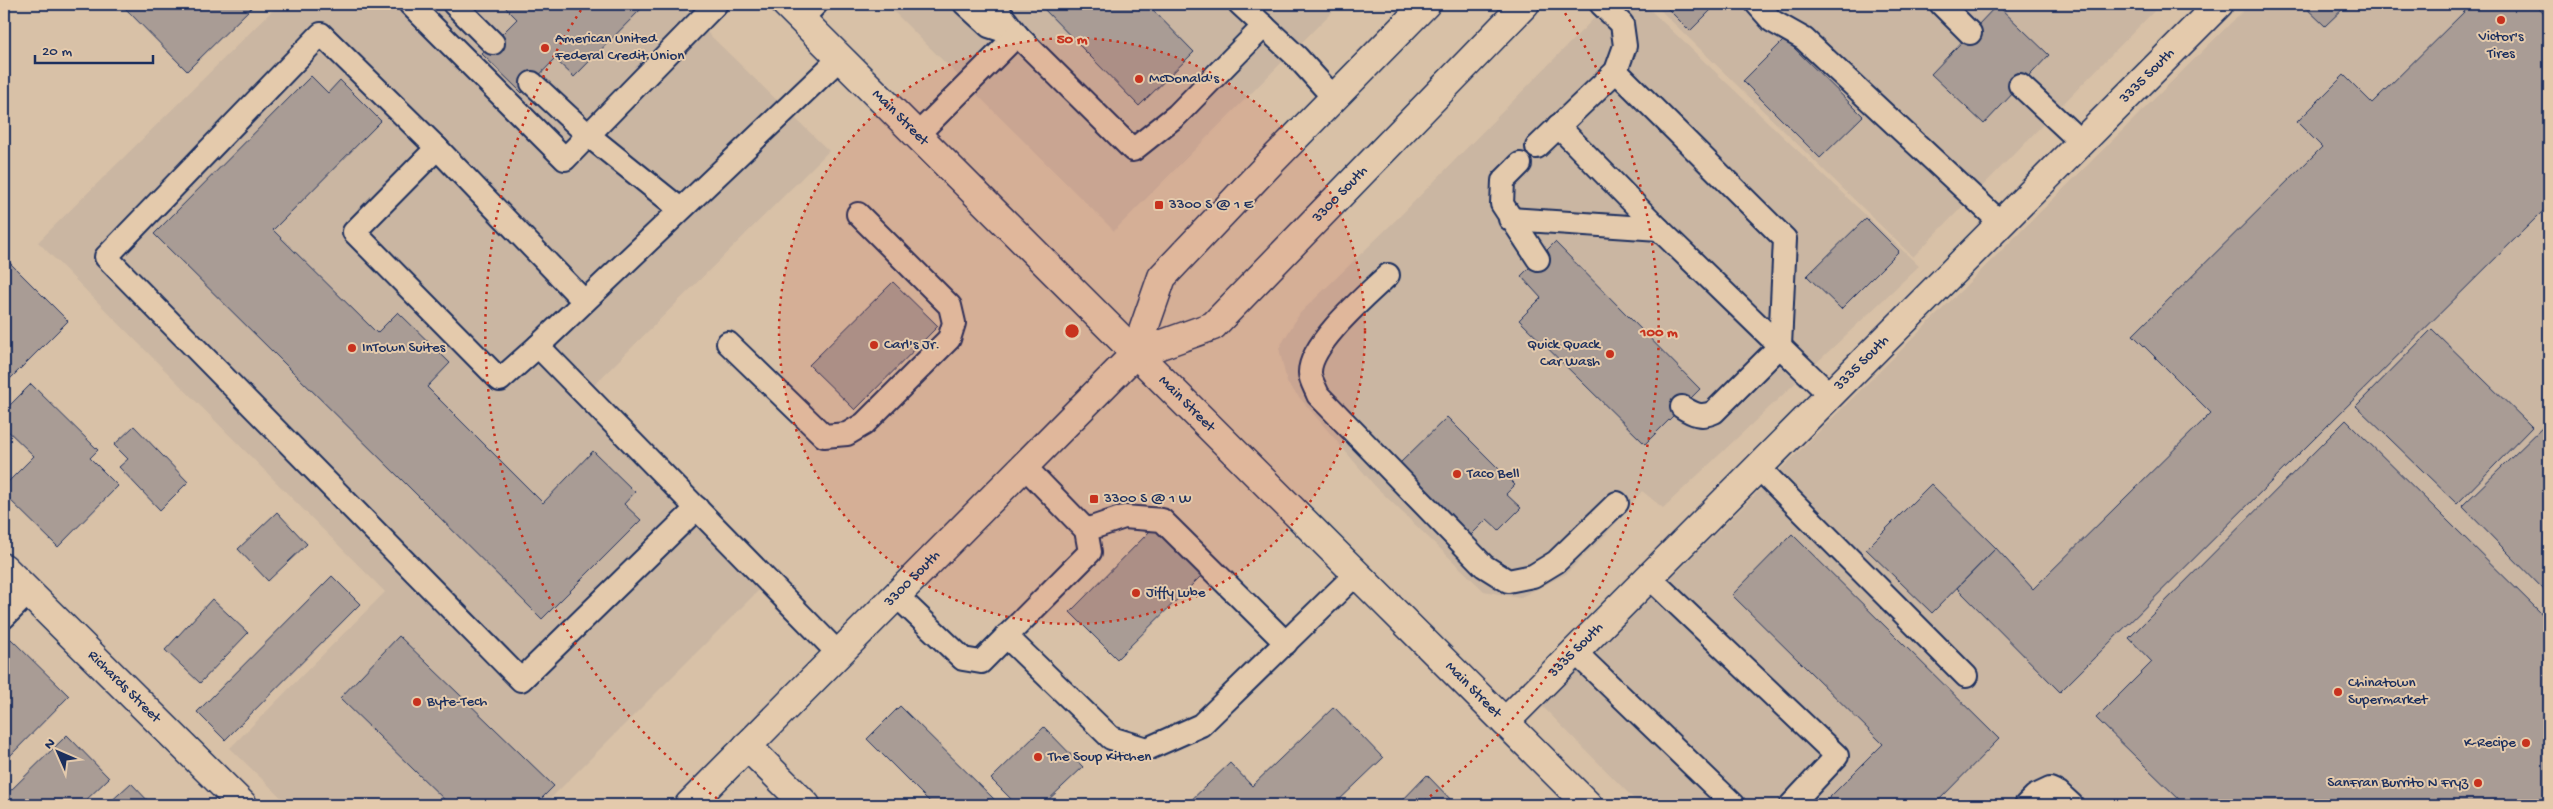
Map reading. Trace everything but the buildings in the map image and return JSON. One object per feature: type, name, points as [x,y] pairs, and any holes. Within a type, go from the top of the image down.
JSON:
[{"type":"street","name":"3300 South","points":[[689,805],[1135,354],[1162,278],[1426,4]]},
{"type":"street","name":"3300 South","points":[[1135,354],[1213,326],[1525,4]]},
{"type":"street","name":"3335 South","points":[[1505,722],[2219,4]]},
{"type":"street","name":"Main Street","points":[[801,9],[840,58],[1588,805]]},
{"type":"street","name":"Richards Street","points":[[4,568],[243,805]]},
{"type":"street","points":[[747,746],[806,805]]},
{"type":"lane","points":[[410,4],[565,159],[716,4]]},
{"type":"lane","points":[[454,4],[493,43]]},
{"type":"lane","points":[[965,4],[989,26],[1017,35]]},
{"type":"lane","points":[[993,4],[1017,35],[1133,150],[1177,115],[1264,26]]},
{"type":"lane","points":[[1240,4],[1296,57],[1334,98]]},
{"type":"lane","points":[[1537,147],[1616,71],[1625,46],[1622,24],[1601,4]]},
{"type":"lane","points":[[1757,4],[1772,21],[1804,39],[2001,223]]},
{"type":"lane","points":[[1941,4],[1970,33]]},
{"type":"lane","points":[[584,301],[437,148],[321,34],[106,257],[521,680],[697,508]]},
{"type":"lane","points":[[918,134],[1017,35]]},
{"type":"lane","points":[[437,148],[354,232],[500,380],[840,58]]},
{"type":"lane","points":[[1616,71],[1785,239],[1780,346],[1714,412],[1705,416],[1693,414],[1682,407]]},
{"type":"lane","points":[[532,83],[588,135],[680,209]]},
{"type":"lane","points":[[2020,85],[2081,142]]},
{"type":"lane","points":[[1558,126],[1659,229],[1830,395]]},
{"type":"lane","points":[[1520,164],[1503,181],[1502,204],[1510,219],[1538,259]]},
{"type":"lane","points":[[728,343],[824,436],[847,434],[864,424],[948,339],[954,323],[950,306],[858,214]]},
{"type":"lane","points":[[1510,219],[1659,229]]},
{"type":"lane","points":[[1388,275],[1344,316],[1320,345],[1310,372],[1318,395],[1484,566],[1508,581],[1533,576],[1556,562],[1617,503]]},
{"type":"lane","points":[[538,346],[839,654]]},
{"type":"lane","points":[[896,596],[963,660],[981,662],[1090,552],[1086,530],[1024,466]]},
{"type":"lane","points":[[1758,467],[1966,676]]},
{"type":"lane","points":[[1086,530],[1124,517],[1162,520],[1286,643]]},
{"type":"lane","points":[[1006,636],[1111,738],[1147,749],[1201,725],[1356,574]]},
{"type":"lane","points":[[1649,577],[1837,756],[1790,805]]},
{"type":"lane","points":[[4,617],[28,593]]},
{"type":"lane","points":[[1574,652],[1734,805]]},
{"type":"lane","points":[[2026,805],[2035,796],[2050,789],[2059,793],[2072,805]]},
{"type":"shaded area","points":[[279,4],[678,4],[829,151],[579,400],[762,587],[544,805],[289,805],[230,748],[385,592],[38,242]]},
{"type":"shaded area","points":[[886,4],[1340,4],[1114,231]]},
{"type":"shaded area","points":[[1608,4],[1644,4],[1919,266],[1663,508],[1642,491],[1607,533],[1566,574],[1519,598],[1484,591],[1375,486],[1287,383],[1279,348],[1300,313],[1402,214]]},
{"type":"shaded area","points":[[1654,4],[2161,4],[1913,257]]},
{"type":"shaded area","points":[[2250,4],[2549,4],[2549,805],[1640,805],[1542,706]]},
{"type":"place","name":"Victor's Tires","points":[[2501,20]]},
{"type":"place","name":"American United Federal Credit Union","points":[[545,48]]},
{"type":"place","name":"McDonald's","points":[[1139,79]]},
{"type":"place","name":"3300 S @ 1 E","points":[[1159,205]]},
{"type":"place","name":"Carl's Jr.","points":[[874,345]]},
{"type":"place","name":"InTown Suites","points":[[352,348]]},
{"type":"place","name":"Quick Quack Car Wash","points":[[1610,354]]},
{"type":"place","name":"Taco Bell","points":[[1457,474]]},
{"type":"place","name":"3300 S @ 1 W","points":[[1094,499]]},
{"type":"place","name":"Jiffy Lube","points":[[1136,593]]},
{"type":"place","name":"Chinatown Supermarket","points":[[2338,692]]},
{"type":"place","name":"Byte-Tech","points":[[417,702]]},
{"type":"place","name":"K-Recipe","points":[[2526,743]]},
{"type":"place","name":"The Soup Kitchen","points":[[1038,757]]},
{"type":"place","name":"SanFran Burrito N Fryz","points":[[2478,783]]}]
